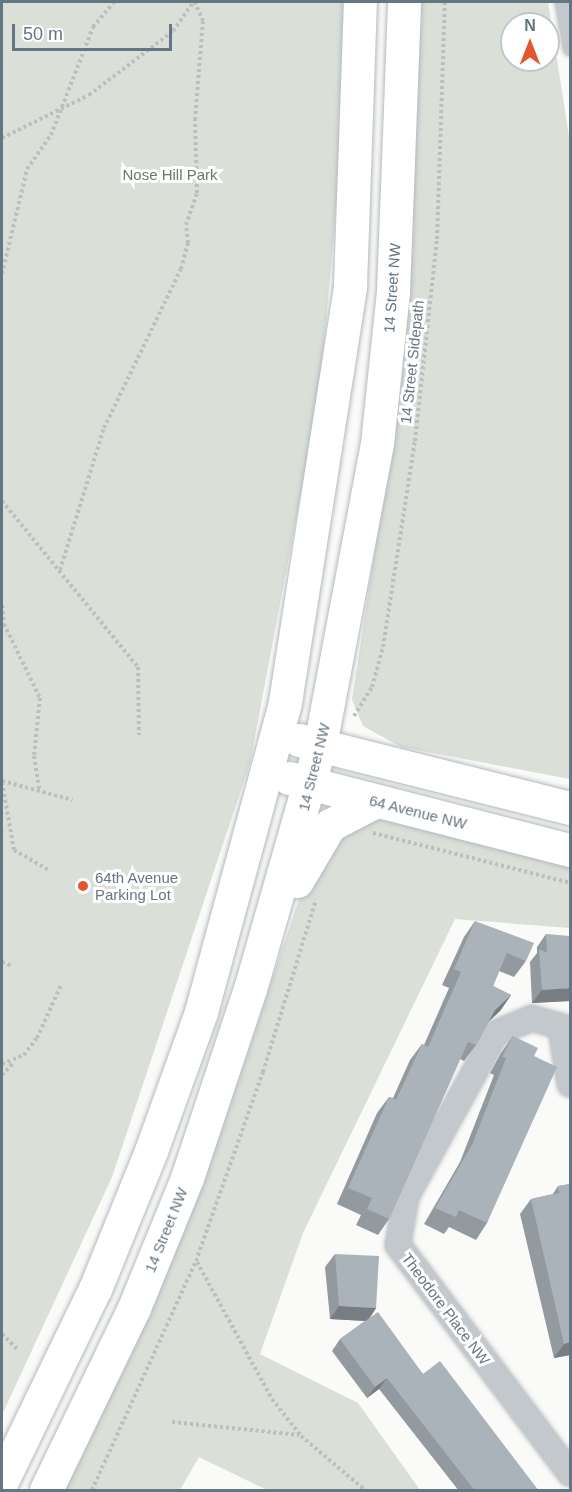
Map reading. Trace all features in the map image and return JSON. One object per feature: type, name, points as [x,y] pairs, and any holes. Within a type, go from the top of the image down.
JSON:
[{"type":"main road","points":[[2,1481],[95,1289],[151,1151],[201,1012],[277,735],[350,285],[360,2]]},
{"type":"main road","name":"14 Street NW","points":[[46,1491],[134,1308],[187,1178],[250,989],[311,783],[334,684],[377,444],[392,303],[404,2]]},
{"type":"main road","points":[[334,684],[346,726],[358,739],[441,775]]},
{"type":"main road","points":[[277,735],[570,808]]},
{"type":"main road","name":"64 Avenue NW","points":[[267,772],[374,802],[570,850]]},
{"type":"main road","points":[[250,989],[264,974],[304,861],[330,825],[374,802]]},
{"type":"street","name":"Theodore Place NW","points":[[566,1029],[532,1018],[496,1033],[406,1197],[398,1245],[570,1473]]},
{"type":"street","points":[[566,1029],[570,1084]]},
{"type":"lane","points":[[562,2],[570,49]]},
{"type":"path","points":[[2,274],[25,176],[51,135],[93,27],[114,2]]},
{"type":"path","points":[[2,138],[62,106],[89,95],[173,31],[194,2],[203,21],[195,120],[196,193],[186,225],[188,243],[181,269],[104,428],[60,570]]},
{"type":"path","name":"14 Street Sidepath","points":[[354,716],[372,687],[383,647],[415,441],[437,239],[445,2]]},
{"type":"path","points":[[2,501],[138,667],[139,735]]},
{"type":"path","points":[[2,605],[4,624],[40,698],[34,756],[39,789]]},
{"type":"path","points":[[48,870],[14,850],[2,781],[39,789],[73,800]]},
{"type":"path","points":[[361,834],[570,883]]},
{"type":"path","points":[[92,1491],[196,1262],[264,1072],[317,895]]},
{"type":"path","points":[[2,962],[12,966]]},
{"type":"path","points":[[2,1075],[37,1038],[61,985]]},
{"type":"path","points":[[2,1064],[13,1063]]},
{"type":"path","points":[[196,1262],[249,1361],[301,1436],[339,1463],[365,1491]]},
{"type":"path","points":[[2,1326],[2,1335],[18,1350]]},
{"type":"path","points":[[172,1422],[301,1436]]},
{"type":"green space","name":"Nose Hill Park","points":[[2,2],[344,2],[341,151],[320,392],[250,763],[112,1177],[2,1415]]},
{"type":"green space","points":[[419,2],[548,2],[550,12],[500,12],[500,72],[559,72],[570,143],[570,779],[401,747],[363,726],[352,700],[391,444]]},
{"type":"green space","points":[[387,819],[570,864],[570,928],[455,919],[303,1233],[260,1354],[358,1403],[420,1490],[267,1490],[199,1457],[180,1490],[63,1490],[171,1259],[221,1132],[305,881],[348,823]]},
{"type":"building","points":[[475,921],[534,943],[526,961],[507,953],[493,986],[511,995],[495,1010],[476,1045],[468,1042],[389,1219],[367,1209],[372,1198],[348,1188],[389,1097],[396,1100],[422,1044],[428,1047],[461,972],[454,969]]},
{"type":"building","points":[[546,934],[570,936],[570,988],[542,990],[539,949],[547,953]]},
{"type":"building","points":[[513,1036],[538,1048],[534,1056],[557,1067],[487,1223],[459,1210],[456,1217],[435,1208],[472,1145],[506,1058],[502,1057]]},
{"type":"building","points":[[570,1184],[570,1342],[564,1344],[531,1199],[559,1193],[558,1186]]},
{"type":"building","points":[[335,1254],[379,1256],[376,1308],[339,1306]]},
{"type":"building","points":[[378,1312],[423,1374],[440,1361],[539,1491],[475,1491],[387,1378],[375,1387],[340,1339]]},
{"type":"place","name":"64th Avenue Parking Lot","points":[[83,886]]}]
